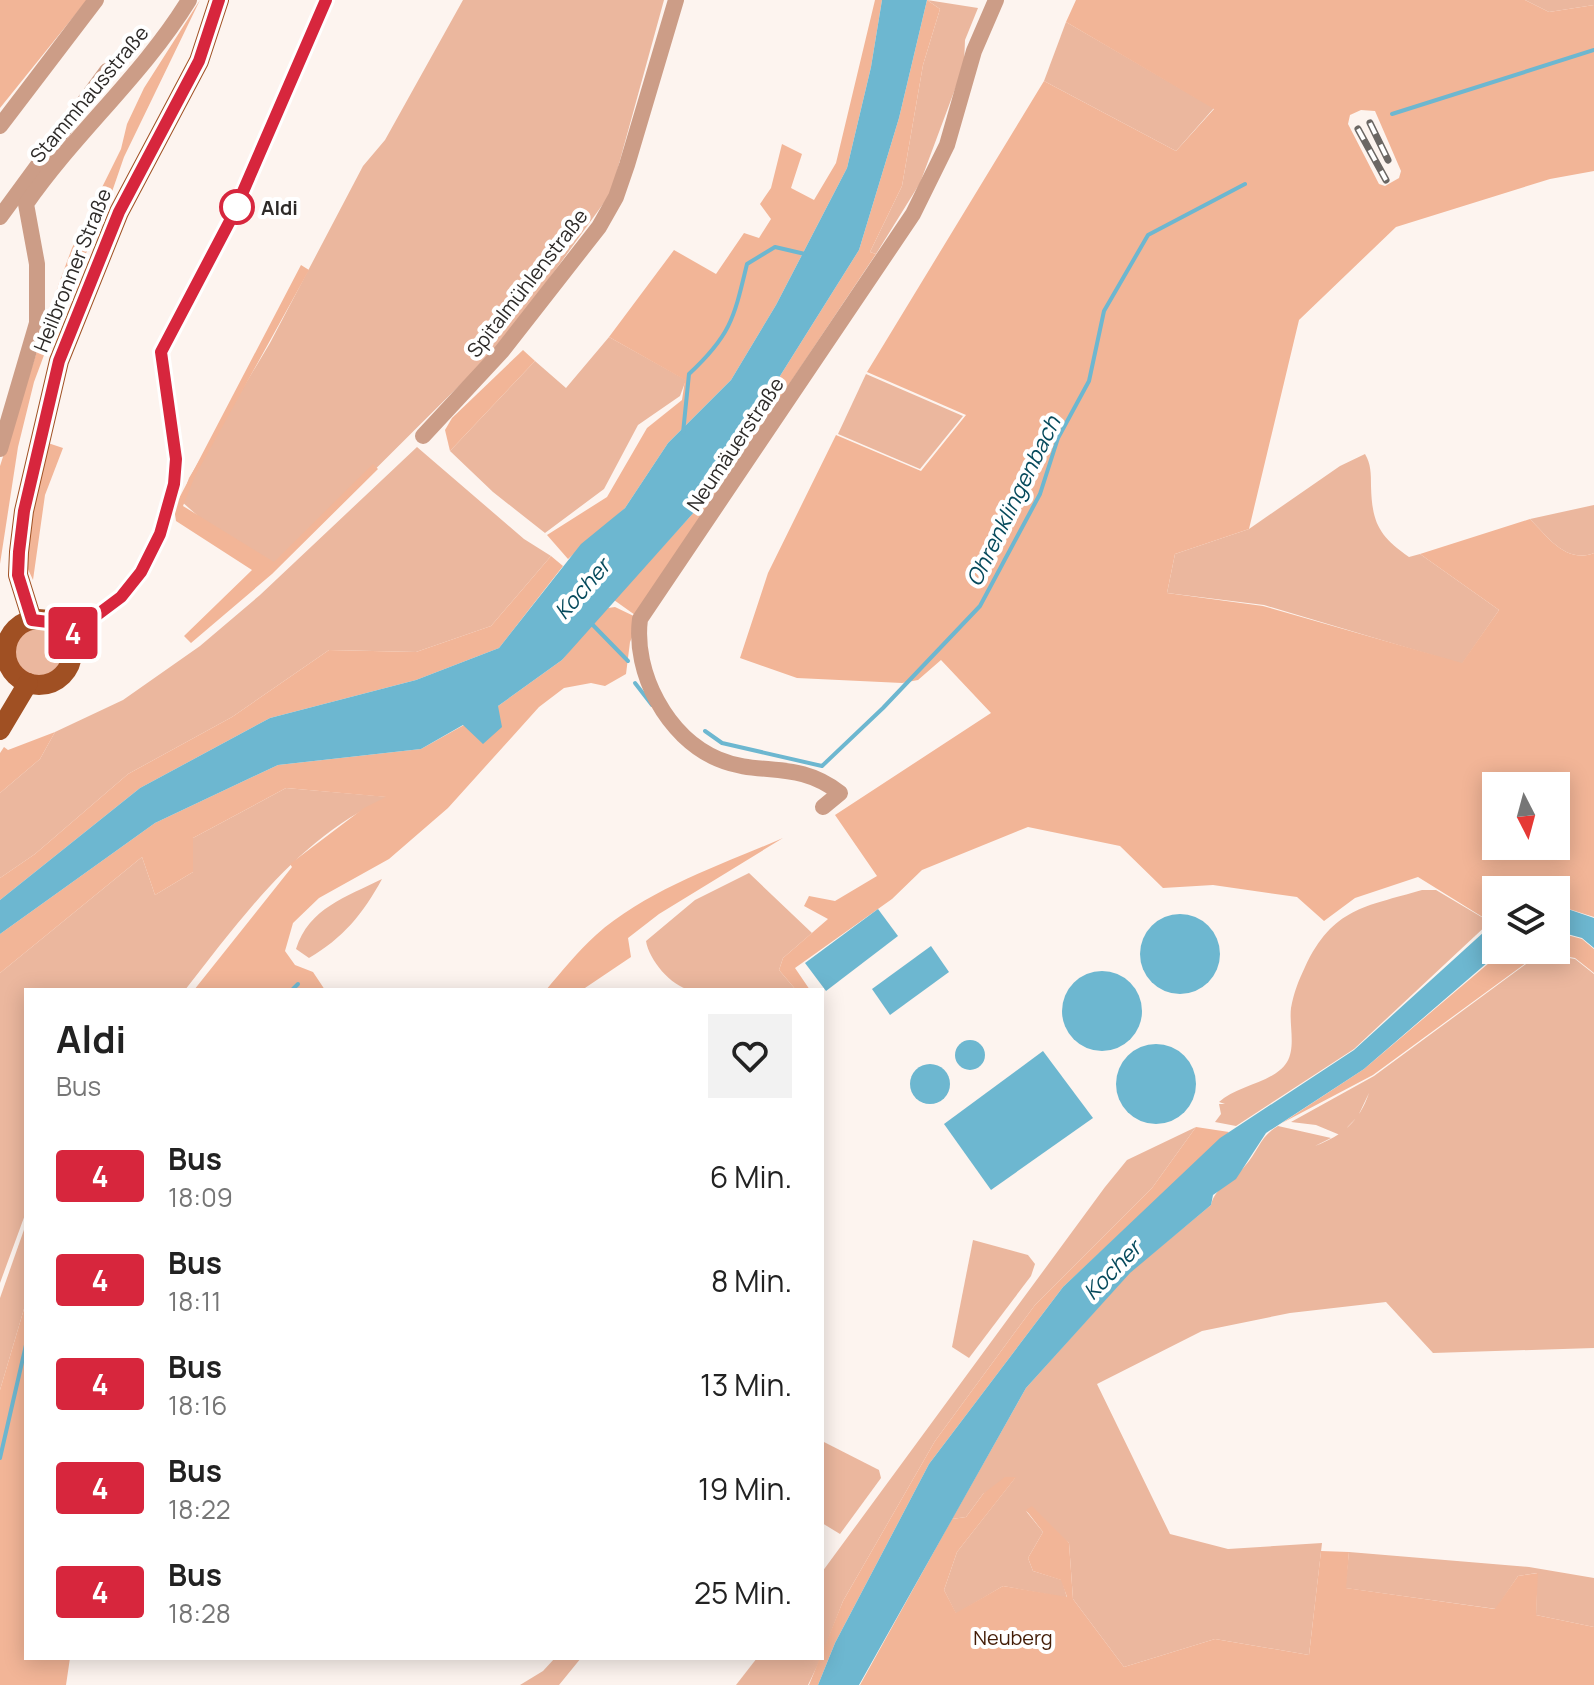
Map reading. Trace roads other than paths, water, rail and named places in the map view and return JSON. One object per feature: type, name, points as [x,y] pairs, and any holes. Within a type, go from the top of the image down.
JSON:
[{"type":"main road","name":"Heilbronner Straße","points":[[32,620],[18,575],[19,552],[24,511],[59,361],[119,212],[199,61],[219,0]]},
{"type":"main road","points":[[32,620],[56,623],[69,636],[72,659],[59,678],[44,685],[28,683],[10,668],[7,648],[19,626],[32,620]]},
{"type":"main road","points":[[0,730],[28,683]]},
{"type":"street","points":[[0,126],[96,0]]},
{"type":"street","name":"Stammhausstraße","points":[[0,449],[37,323],[37,264],[26,204],[46,175],[115,98],[189,0]]},
{"type":"street","points":[[69,636],[121,597],[141,572],[160,534],[174,484],[176,459],[161,352],[232,217],[326,0]]},
{"type":"street","name":"Spitalmühlenstraße","points":[[423,436],[502,351],[599,227],[616,197],[627,165],[676,0]]},
{"type":"street","name":"Neumäuerstraße","points":[[823,807],[840,793],[820,777],[720,760],[691,742],[665,714],[642,670],[637,640],[640,619],[913,214],[947,145],[974,51],[996,0]]},
{"type":"street","points":[[0,217],[107,71]]},
{"type":"water","name":"Kocher","points":[[882,0],[927,0],[899,118],[859,250],[696,510],[562,660],[498,706],[502,727],[483,744],[463,725],[421,749],[278,765],[155,823],[0,934],[0,900],[140,788],[270,718],[416,680],[499,648],[581,544],[625,508],[668,443],[731,380],[776,305],[847,168],[871,67]]},
{"type":"water","points":[[878,909],[898,936],[826,991],[805,963]]},
{"type":"water","points":[[1570,910],[1594,918],[1594,948],[1582,938],[1570,935]]},
{"type":"water","points":[[1180,914],[1195,917],[1208,926],[1217,939],[1220,954],[1217,969],[1208,982],[1195,991],[1180,994],[1165,991],[1152,982],[1143,969],[1140,954],[1143,939],[1152,926],[1165,917]]},
{"type":"water","name":"Kocher","points":[[1482,934],[1482,964],[1486,964],[1364,1069],[1266,1133],[1236,1179],[1213,1195],[1211,1205],[1130,1273],[1026,1388],[859,1685],[818,1685],[835,1643],[929,1464],[1063,1287],[1220,1138],[1354,1050]]},
{"type":"water","points":[[931,946],[949,972],[890,1015],[872,989]]},
{"type":"water","points":[[1102,971],[1117,974],[1130,983],[1139,996],[1142,1011],[1139,1026],[1130,1039],[1117,1048],[1102,1051],[1087,1048],[1074,1039],[1065,1026],[1062,1011],[1065,996],[1074,983],[1087,974]]},
{"type":"water","points":[[970,1040],[980,1045],[985,1055],[980,1065],[970,1070],[960,1065],[955,1055],[960,1045]]},
{"type":"water","points":[[1156,1044],[1171,1047],[1184,1056],[1193,1069],[1196,1084],[1193,1099],[1184,1112],[1171,1121],[1156,1124],[1141,1121],[1128,1112],[1119,1099],[1116,1084],[1119,1069],[1128,1056],[1141,1047]]},
{"type":"water","points":[[1043,1051],[1093,1118],[991,1190],[944,1124]]},
{"type":"water","points":[[930,1064],[944,1070],[950,1084],[944,1098],[930,1104],[916,1098],[910,1084],[916,1070]]},
{"type":"waterway","name":"Ohrenklingenbach","points":[[1392,114],[1594,50]]},
{"type":"waterway","name":"Ohrenklingenbach","points":[[705,731],[722,743],[822,766],[883,708],[980,606],[1040,494],[1058,438],[1089,381],[1104,311],[1148,235],[1245,184]]},
{"type":"waterway","points":[[683,433],[689,374],[714,348],[729,325],[747,264],[775,247],[805,254]]},
{"type":"waterway","name":"Ohrenklingenbach","points":[[588,620],[628,661]]},
{"type":"waterway","name":"Ohrenklingenbach","points":[[635,683],[652,705]]},
{"type":"waterway","points":[[294,988],[298,984]]},
{"type":"waterway","points":[[0,1458],[24,1354]]},
{"type":"railway","points":[[1370,123],[1388,160]]},
{"type":"railway","points":[[1358,129],[1386,180]]},
{"type":"place","name":"Aldi","points":[[237,207]]},
{"type":"park label","name":"Neuberg","points":[[1013,1637]]}]
